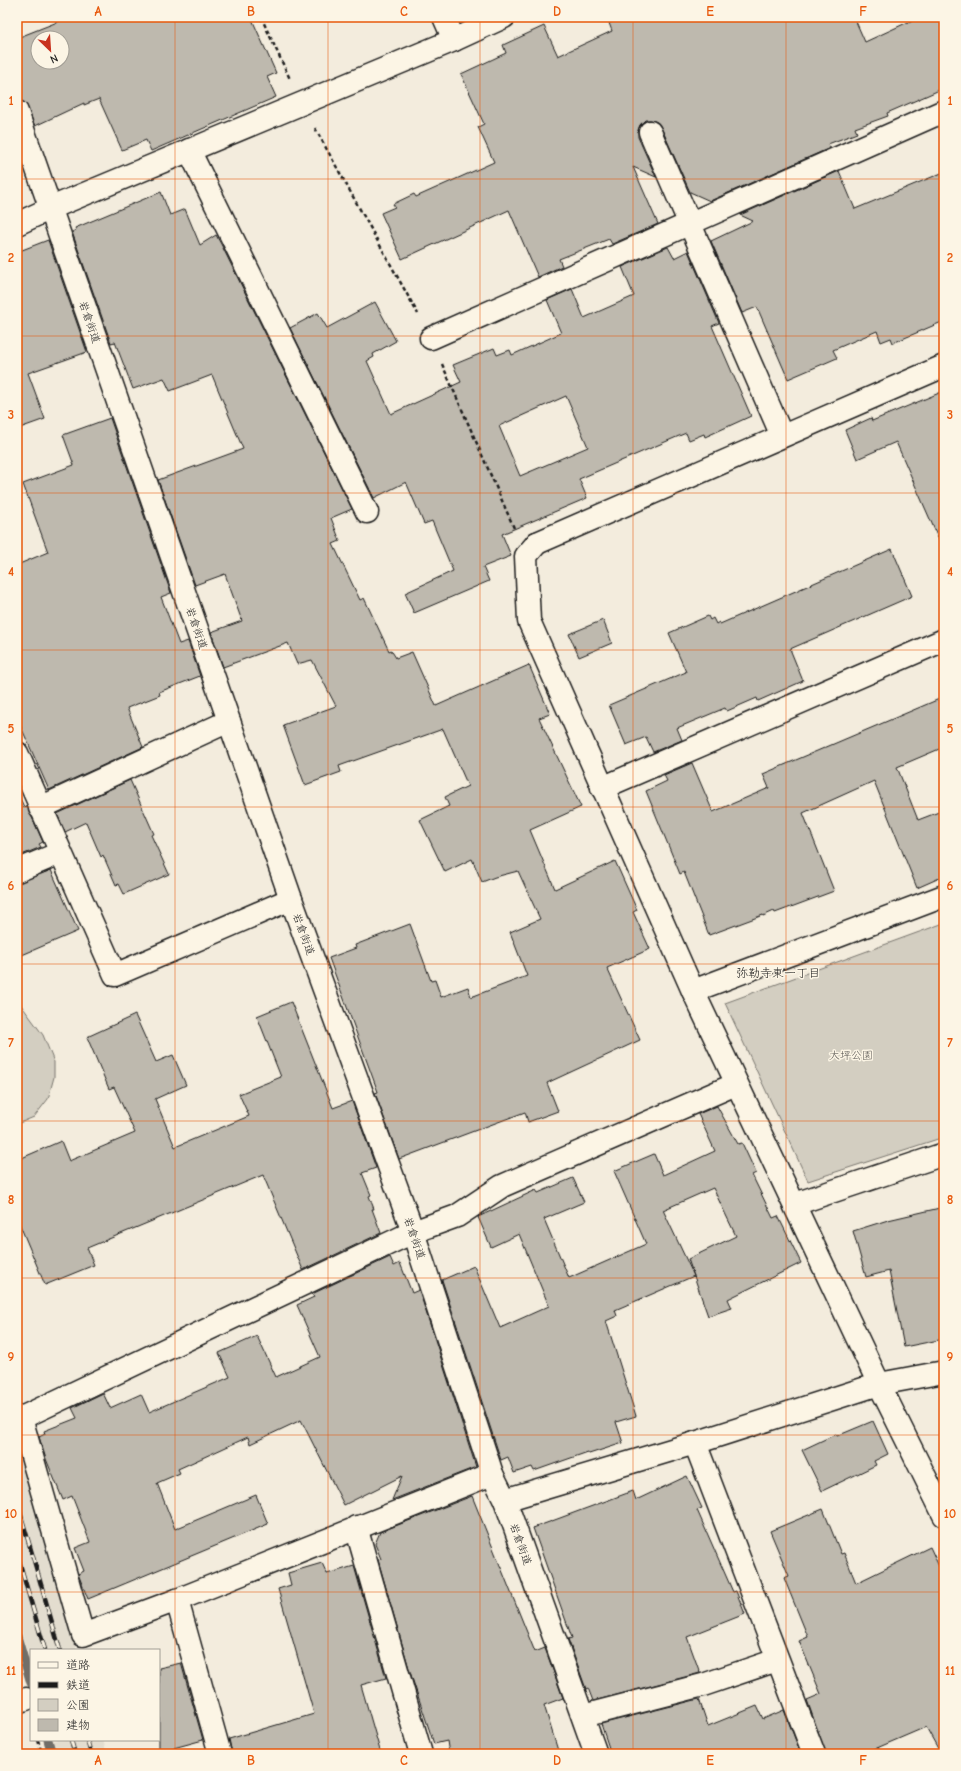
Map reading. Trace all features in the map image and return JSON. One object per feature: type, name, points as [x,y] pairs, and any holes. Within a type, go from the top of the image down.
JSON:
[{"type":"street","points":[[444,17],[454,40]]},
{"type":"street","points":[[17,224],[51,208],[454,40],[504,17]]},
{"type":"street","points":[[430,338],[944,111]]},
{"type":"street","name":"岩倉街道","points":[[17,112],[291,899],[414,1232],[492,1474],[506,1500],[596,1754]]},
{"type":"street","points":[[650,132],[782,436]]},
{"type":"street","points":[[189,150],[367,512]]},
{"type":"street","points":[[944,366],[537,543],[526,556],[529,621],[602,788],[736,1084],[795,1204],[879,1384],[944,1515]]},
{"type":"street","points":[[602,788],[944,640]]},
{"type":"street","points":[[40,808],[229,721]]},
{"type":"street","points":[[17,753],[115,975],[291,899]]},
{"type":"street","points":[[17,871],[60,853]]},
{"type":"street","points":[[694,991],[944,896]]},
{"type":"street","points":[[492,1474],[356,1527],[177,1600],[83,1635],[19,1419],[414,1232],[457,1216],[502,1186],[736,1084]]},
{"type":"street","points":[[795,1204],[944,1154]]},
{"type":"street","points":[[506,1500],[695,1443],[879,1384],[944,1372]]},
{"type":"street","points":[[695,1443],[814,1754]]},
{"type":"street","points":[[356,1527],[421,1754]]},
{"type":"street","points":[[177,1600],[220,1754]]},
{"type":"street","points":[[583,1716],[703,1686],[777,1660]]},
{"type":"path","points":[[261,17],[301,103]]},
{"type":"path","points":[[38,1741],[42,1754]]},
{"type":"shaded area","points":[[17,1446],[77,1649],[30,1649],[30,1662],[17,1617]]},
{"type":"shaded area","points":[[53,1741],[103,1741],[107,1754],[57,1754]]},
{"type":"green space","name":"大坪公園","points":[[944,923],[944,1137],[808,1181],[725,1003]]},
{"type":"green space","points":[[17,982],[21,1005],[43,1035],[54,1062],[54,1077],[48,1099],[34,1117],[17,1124]]},
{"type":"building","points":[[70,17],[251,17],[276,73],[267,77],[276,97],[151,151],[146,140],[122,150],[99,99],[84,105],[84,103],[35,126],[25,103],[17,100],[17,38],[30,33],[30,70],[70,70],[70,30],[37,30]]},
{"type":"building","points":[[622,17],[854,17],[865,42],[919,17],[944,17],[944,88],[887,113],[888,116],[855,128],[857,133],[828,144],[830,148],[710,201],[690,192],[661,127],[657,122],[645,120],[640,125],[638,137],[656,177],[633,167],[658,224],[612,244],[609,239],[559,259],[562,266],[538,277],[509,210],[402,259],[381,213],[395,207],[393,204],[414,194],[416,197],[494,162],[478,127],[484,124],[461,74],[506,53],[503,45],[544,26],[558,56],[612,31],[609,23]]},
{"type":"building","points":[[839,171],[855,209],[944,172],[944,321],[893,343],[891,338],[881,342],[877,331],[833,350],[837,358],[788,379],[757,307],[742,313],[711,241],[753,221],[740,215]]},
{"type":"building","points":[[161,192],[170,215],[185,209],[200,245],[216,235],[221,244],[352,509],[331,518],[340,541],[333,544],[360,600],[364,598],[389,651],[391,650],[396,658],[412,652],[436,706],[529,665],[550,714],[539,718],[581,807],[530,830],[555,889],[615,861],[637,910],[633,912],[650,949],[607,968],[640,1040],[547,1083],[558,1111],[528,1122],[525,1112],[399,1159],[375,1093],[378,1092],[329,958],[356,948],[355,945],[410,924],[431,981],[435,980],[441,997],[468,987],[471,997],[527,976],[510,932],[540,919],[518,871],[482,882],[472,859],[445,872],[420,820],[449,806],[445,797],[468,786],[443,729],[339,766],[341,772],[305,785],[283,725],[336,706],[312,660],[297,664],[288,643],[223,667],[211,632],[242,621],[225,574],[195,585],[158,480],[243,449],[212,375],[170,391],[164,378],[133,389],[115,342],[111,343],[72,232],[76,230],[75,228]]},
{"type":"building","points":[[48,240],[87,352],[28,373],[45,419],[17,429],[17,252]]},
{"type":"building","points":[[668,247],[674,258],[688,251],[719,323],[712,326],[751,416],[705,437],[704,434],[689,440],[686,433],[579,479],[587,498],[502,534],[511,556],[483,567],[489,581],[414,613],[405,593],[453,571],[432,521],[424,524],[406,482],[374,498],[290,328],[318,313],[327,328],[375,302],[396,341],[373,354],[374,357],[367,361],[391,414],[461,382],[453,365],[494,348],[497,355],[510,350],[512,355],[561,333],[547,300],[572,289],[584,318],[634,296],[622,267]],"holes":[[[566,396],[588,447],[520,476],[499,426]]]},
{"type":"building","points":[[944,391],[944,551],[896,442],[857,459],[845,430],[871,418],[872,421]]},
{"type":"building","points":[[110,418],[171,593],[161,597],[179,644],[188,641],[200,676],[159,692],[160,695],[127,708],[143,747],[49,790],[17,718],[17,565],[48,552],[23,484],[74,465],[63,435]]},
{"type":"building","points":[[892,549],[912,596],[790,649],[803,681],[758,701],[757,698],[727,711],[725,708],[677,728],[682,740],[653,752],[646,737],[626,745],[609,705],[686,672],[669,633],[708,616],[710,620],[713,618],[716,624],[719,622],[720,624]]},
{"type":"building","points":[[603,620],[612,643],[579,657],[569,634]]},
{"type":"building","points":[[944,697],[944,747],[897,767],[918,820],[944,810],[944,876],[917,888],[874,781],[803,813],[834,891],[709,935],[684,872],[680,874],[646,791],[667,781],[664,775],[692,763],[713,812],[769,788],[763,774]]},
{"type":"building","points":[[130,780],[154,834],[151,835],[169,874],[124,894],[119,884],[116,885],[103,855],[101,857],[86,822],[65,832],[57,814]]},
{"type":"building","points":[[17,792],[24,807],[27,806],[43,842],[39,844],[41,847],[17,857]]},
{"type":"building","points":[[51,870],[78,931],[22,955],[21,952],[17,953],[17,883]]},
{"type":"building","points":[[291,1002],[333,1108],[352,1101],[376,1168],[362,1173],[371,1195],[369,1196],[374,1209],[372,1209],[381,1233],[303,1270],[263,1175],[87,1248],[94,1265],[45,1285],[17,1218],[17,1160],[61,1141],[69,1161],[135,1133],[114,1087],[109,1089],[87,1037],[135,1015],[156,1062],[173,1055],[186,1085],[155,1099],[175,1147],[249,1116],[239,1094],[281,1077],[257,1016]]},
{"type":"building","points":[[717,1106],[738,1144],[742,1143],[756,1173],[752,1175],[773,1218],[778,1216],[801,1263],[728,1299],[732,1308],[708,1316],[694,1276],[615,1310],[617,1316],[606,1321],[636,1416],[616,1422],[623,1443],[589,1454],[588,1452],[534,1471],[532,1467],[514,1473],[508,1457],[501,1460],[442,1280],[474,1266],[500,1328],[549,1306],[519,1234],[491,1247],[478,1217],[536,1190],[538,1193],[573,1178],[584,1202],[544,1219],[569,1278],[646,1244],[614,1171],[654,1154],[663,1175],[715,1151],[698,1114]],"holes":[[[713,1188],[736,1236],[688,1259],[694,1276],[663,1210]]]},
{"type":"building","points":[[944,1207],[944,1339],[904,1347],[889,1271],[866,1277],[853,1231],[888,1220]]},
{"type":"building","points":[[390,1257],[394,1266],[400,1263],[412,1293],[419,1290],[476,1467],[392,1500],[402,1476],[344,1505],[301,1420],[250,1444],[248,1437],[178,1469],[180,1473],[157,1483],[175,1529],[256,1495],[268,1524],[88,1599],[78,1574],[84,1571],[75,1548],[90,1542],[72,1496],[63,1500],[46,1459],[39,1437],[45,1434],[44,1431],[77,1418],[72,1408],[103,1393],[110,1408],[141,1394],[149,1412],[230,1377],[219,1353],[257,1336],[276,1377],[320,1357],[297,1305],[314,1297],[312,1294]]},
{"type":"building","points":[[873,1421],[888,1454],[874,1461],[876,1465],[822,1491],[802,1450],[836,1434],[837,1436]]},
{"type":"building","points":[[687,1476],[702,1508],[697,1510],[733,1592],[736,1591],[745,1614],[687,1637],[700,1673],[593,1701],[588,1688],[586,1689],[568,1639],[572,1638],[533,1528],[633,1491],[636,1500]]},
{"type":"building","points":[[472,1496],[535,1652],[545,1648],[563,1698],[544,1705],[559,1754],[449,1754],[447,1741],[434,1744],[410,1672],[378,1560],[381,1559],[375,1544],[380,1532]]},
{"type":"building","points":[[823,1509],[841,1554],[844,1553],[856,1583],[930,1547],[944,1577],[944,1754],[941,1754],[926,1727],[863,1754],[826,1754],[807,1700],[821,1694],[799,1641],[808,1637],[784,1578],[789,1576],[770,1531]]},
{"type":"building","points":[[322,1563],[327,1574],[354,1566],[386,1678],[361,1685],[381,1754],[232,1754],[229,1739],[314,1714],[278,1589],[291,1585],[288,1573]]},
{"type":"building","points":[[181,1663],[203,1740],[159,1752],[160,1741],[160,1668]]},
{"type":"building","points":[[699,1699],[708,1726],[757,1706],[763,1719],[784,1710],[801,1754],[611,1754],[601,1724]]},
{"type":"waterway","points":[[17,1636],[30,1680]]},
{"type":"waterway","points":[[48,1741],[52,1754]]},
{"type":"railway","points":[[17,1502],[60,1649]]},
{"type":"railway","points":[[17,1554],[45,1649]]},
{"type":"railway","points":[[71,1741],[75,1754]]},
{"type":"railway","points":[[87,1741],[91,1754]]},
{"type":"district","name":"弥勒寺東一丁目","points":[[778,973]]}]
